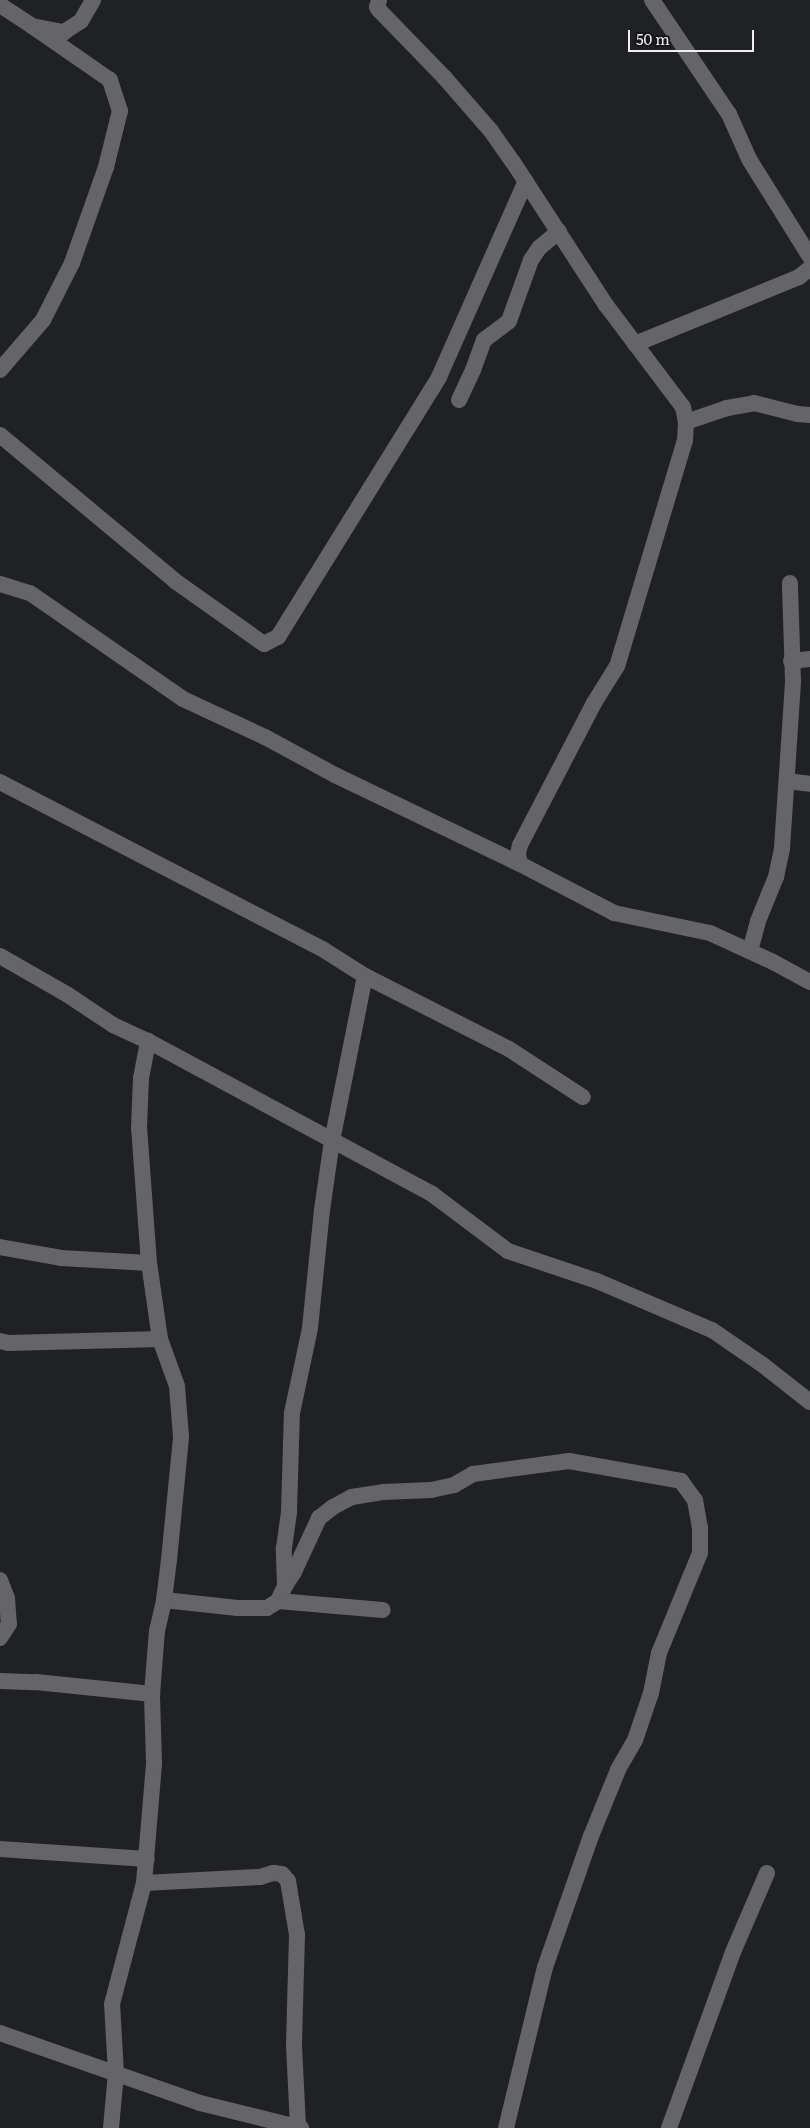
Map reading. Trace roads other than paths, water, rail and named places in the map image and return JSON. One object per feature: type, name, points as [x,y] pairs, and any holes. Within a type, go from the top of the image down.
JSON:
[{"type":"street","points":[[32,26],[64,32],[81,21],[93,0]]},
{"type":"street","points":[[379,0],[377,6],[379,10],[456,90],[491,131],[635,344],[683,407],[686,422],[685,440],[617,666],[594,703],[520,845],[518,854],[520,864]]},
{"type":"street","points":[[652,0],[730,114],[749,159],[810,257]]},
{"type":"street","points":[[0,5],[110,80],[120,112],[106,167],[72,263],[43,320],[0,370]]},
{"type":"street","points":[[0,435],[175,581],[264,644],[278,637],[439,377],[526,181]]},
{"type":"street","points":[[458,400],[474,370],[484,340],[509,320],[530,260],[539,248],[559,232]]},
{"type":"street","points":[[635,344],[799,277],[810,268]]},
{"type":"street","points":[[686,422],[726,408],[754,404],[797,414],[810,415]]},
{"type":"street","points":[[750,951],[758,922],[776,877],[782,848],[793,681],[790,583]]},
{"type":"street","points":[[0,584],[30,593],[182,699],[265,737],[335,775],[520,864],[614,913],[710,933],[810,982]]},
{"type":"street","points":[[791,661],[810,659]]},
{"type":"street","points":[[787,780],[810,784]]},
{"type":"street","points":[[0,782],[324,950],[365,976],[508,1049],[583,1096]]},
{"type":"street","points":[[0,956],[68,995],[113,1025],[148,1041],[432,1194],[508,1251],[597,1281],[712,1330],[763,1365],[810,1402]]},
{"type":"street","points":[[285,1586],[284,1555],[289,1512],[292,1413],[310,1328],[322,1210],[332,1141],[365,976]]},
{"type":"street","points":[[110,2128],[116,2073],[112,2004],[144,1883],[147,1859],[154,1763],[152,1694],[157,1630],[164,1600],[181,1437],[177,1386],[160,1339],[149,1263],[139,1128],[142,1078],[148,1041]]},
{"type":"street","points":[[0,1247],[61,1258],[149,1263]]},
{"type":"street","points":[[0,1341],[9,1344],[160,1339]]},
{"type":"street","points":[[278,1602],[319,1518],[333,1507],[352,1497],[383,1492],[431,1490],[454,1485],[473,1474],[569,1461],[681,1480],[695,1500],[700,1528],[700,1553],[659,1653],[651,1693],[635,1740],[618,1770],[591,1836],[545,1967],[506,2128]]},
{"type":"street","points":[[0,1580],[7,1598],[10,1624],[0,1638]]},
{"type":"street","points":[[164,1600],[238,1608],[267,1608],[278,1602],[383,1610]]},
{"type":"street","points":[[0,1681],[36,1682],[152,1694]]},
{"type":"street","points":[[0,1849],[147,1859]]},
{"type":"street","points":[[0,2033],[200,2102],[300,2128],[294,2045],[296,1935],[288,1881],[282,1874],[273,1873],[260,1877],[144,1883]]},
{"type":"street","points":[[669,2128],[733,1952],[767,1873]]}]
